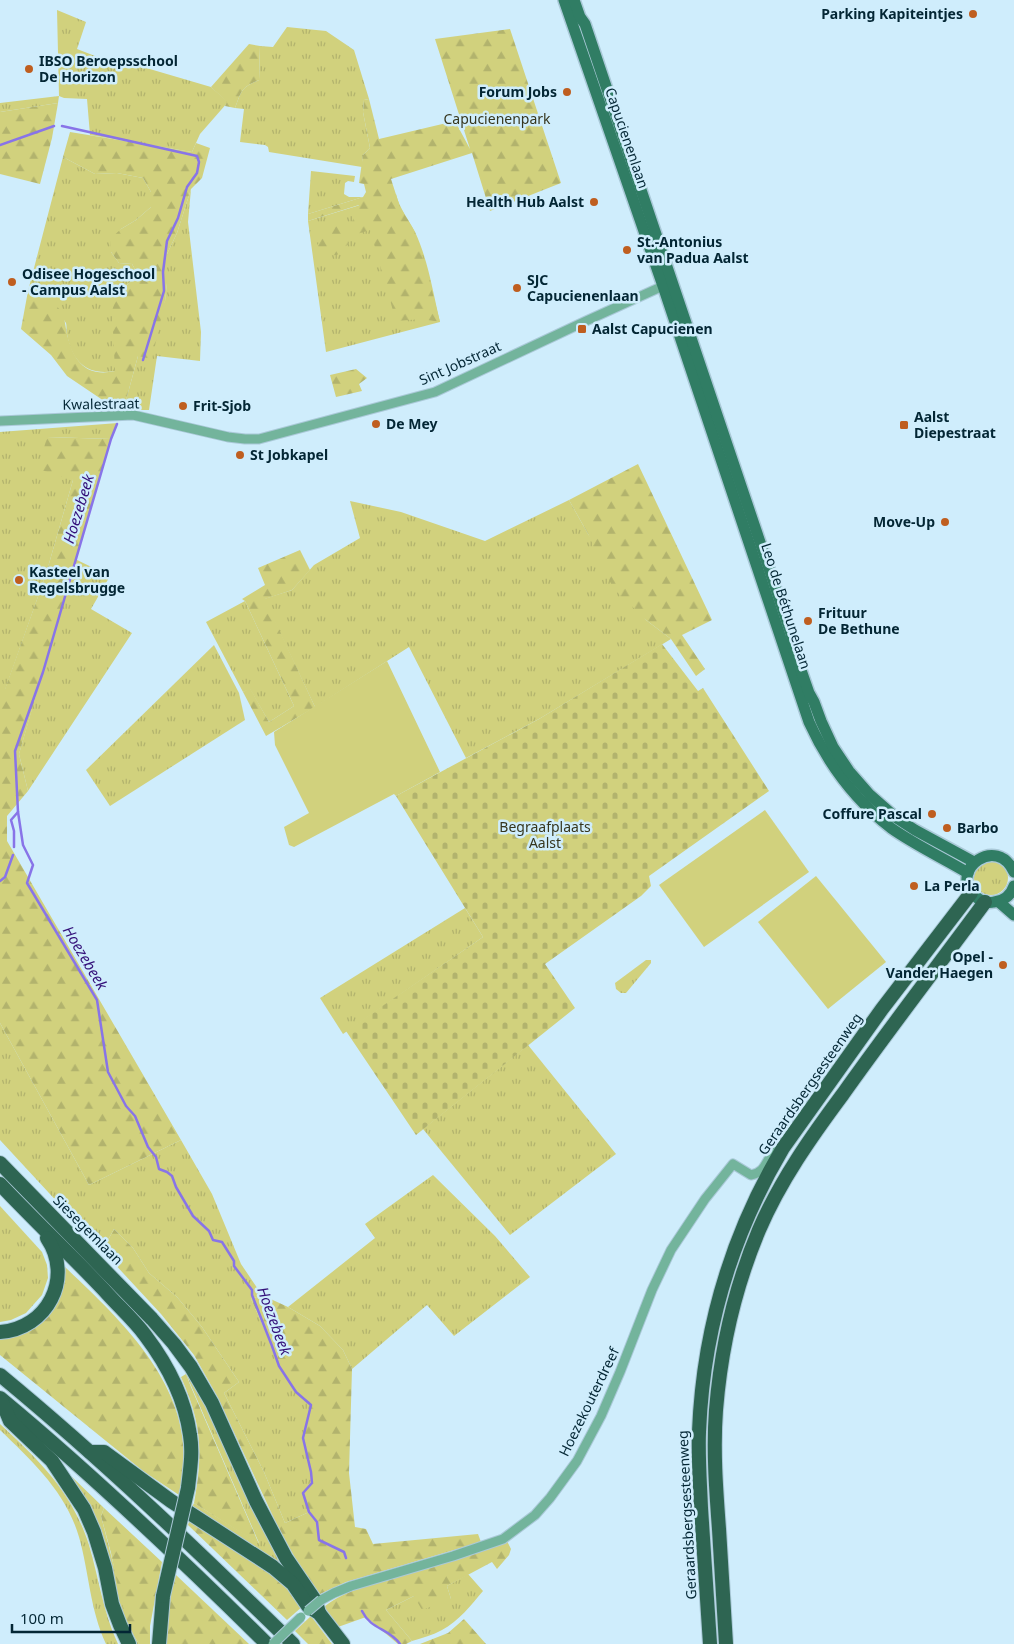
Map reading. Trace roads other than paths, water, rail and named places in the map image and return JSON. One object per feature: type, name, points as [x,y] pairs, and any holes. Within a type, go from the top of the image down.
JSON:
[{"type":"highway","name":"Geraardsbergsesteenweg","points":[[710,1644],[699,1466],[700,1407],[712,1325],[728,1267],[745,1224],[783,1148],[882,1009],[971,893]]},
{"type":"highway","points":[[726,1644],[715,1466],[716,1408],[727,1336],[744,1272],[760,1229],[798,1157],[896,1019],[992,902]]},
{"type":"highway","name":"Siesegemlaan","points":[[0,1163],[152,1319],[191,1367],[212,1403],[260,1509],[286,1558],[316,1602],[312,1610]]},
{"type":"highway","points":[[0,1184],[39,1225],[54,1247],[59,1266],[58,1282],[48,1305],[34,1320],[21,1327],[0,1332]]},
{"type":"highway","points":[[39,1225],[46,1230],[145,1335],[173,1382],[187,1421],[192,1456],[188,1488],[163,1596],[159,1644]]},
{"type":"highway","points":[[0,1375],[157,1512],[293,1644]]},
{"type":"highway","points":[[1,1399],[10,1421],[52,1461],[84,1509],[94,1532],[105,1568],[112,1604],[129,1644]]},
{"type":"highway","points":[[1,1399],[146,1527],[267,1644]]},
{"type":"highway","points":[[90,1452],[104,1452],[171,1501],[273,1567],[292,1584],[308,1606],[343,1644]]},
{"type":"main road","name":"Capucienenlaan","points":[[564,0],[667,284]]},
{"type":"main road","name":"Capucienenlaan","points":[[574,0],[580,17],[585,24],[663,254],[667,284]]},
{"type":"main road","name":"Leo de Béthunelaan","points":[[667,284],[791,634],[794,650],[808,693],[814,702],[826,734],[850,771],[880,804],[915,830],[974,862]]},
{"type":"main road","name":"Leo de Béthunelaan","points":[[667,284],[809,722],[821,748],[836,770],[870,810],[892,828],[968,873]]},
{"type":"main road","points":[[1013,866],[995,855],[982,857],[974,862],[968,873],[967,881],[971,893],[977,898],[992,902],[1014,915]]},
{"type":"main road","points":[[992,902],[1013,893]]},
{"type":"street","name":"Sint Jobstraat","points":[[260,439],[435,392],[586,320],[667,284]]},
{"type":"street","name":"Kwalestraat","points":[[0,421],[132,415],[228,437],[245,440],[260,439]]},
{"type":"street","name":"Hoezekouterdreef","points":[[273,1644],[334,1593],[503,1539],[534,1515],[550,1498],[577,1461],[620,1372],[652,1290],[671,1250],[689,1221],[733,1164],[751,1175],[760,1172],[772,1153],[783,1148]]},
{"type":"waterway","points":[[0,145],[54,126]]},
{"type":"waterway","name":"Hoezebeek","points":[[62,126],[197,156],[199,162],[197,173],[187,187],[178,218],[167,241],[163,272],[164,291],[143,360]]},
{"type":"waterway","name":"Hoezebeek","points":[[117,424],[43,672],[15,751],[18,812],[23,845],[33,865],[27,883],[97,1000],[108,1072],[126,1106],[135,1116],[148,1147],[156,1157],[159,1169],[172,1176],[176,1187],[193,1216],[209,1231],[213,1240],[222,1242],[234,1261],[234,1266],[252,1290],[252,1295],[279,1366],[296,1392],[311,1405],[303,1438],[312,1483],[303,1493],[309,1512],[317,1522],[319,1540],[344,1552],[346,1558]]},
{"type":"waterway","points":[[14,847],[14,831],[11,820],[18,812]]},
{"type":"waterway","points":[[0,881],[5,877],[13,855]]},
{"type":"waterway","name":"Hoezebeek","points":[[362,1611],[370,1622],[391,1635],[400,1644]]},
{"type":"place","name":"Parking Kapiteintjes","points":[[973,14]]},
{"type":"place","name":"IBSO Beroepsschool De Horizon","points":[[29,69]]},
{"type":"place","name":"Forum Jobs","points":[[567,92]]},
{"type":"place","name":"Health Hub Aalst","points":[[594,202]]},
{"type":"place","name":"St.-Antonius van Padua Aalst","points":[[627,250]]},
{"type":"place","name":"Odisee Hogeschool - Campus Aalst","points":[[12,282]]},
{"type":"place","name":"SJC Capucienenlaan","points":[[517,288]]},
{"type":"place","name":"Aalst Capucienen","points":[[582,329]]},
{"type":"place","name":"Frit-Sjob","points":[[183,406]]},
{"type":"place","name":"De Mey","points":[[376,424]]},
{"type":"place","name":"Aalst Diepestraat","points":[[904,425]]},
{"type":"place","name":"St Jobkapel","points":[[240,455]]},
{"type":"place","name":"Move-Up","points":[[945,522]]},
{"type":"place","name":"Kasteel van Regelsbrugge","points":[[19,580]]},
{"type":"place","name":"Frituur De Bethune","points":[[808,621]]},
{"type":"place","name":"Coffure Pascal","points":[[932,814]]},
{"type":"place","name":"Barbo","points":[[947,828]]},
{"type":"place","name":"La Perla","points":[[914,886]]},
{"type":"place","name":"Opel - Vander Haegen","points":[[1003,965]]},
{"type":"park label","name":"Capucienenpark","points":[[497,119]]},
{"type":"park label","name":"Begraafplaats Aalst","points":[[545,836]]}]
